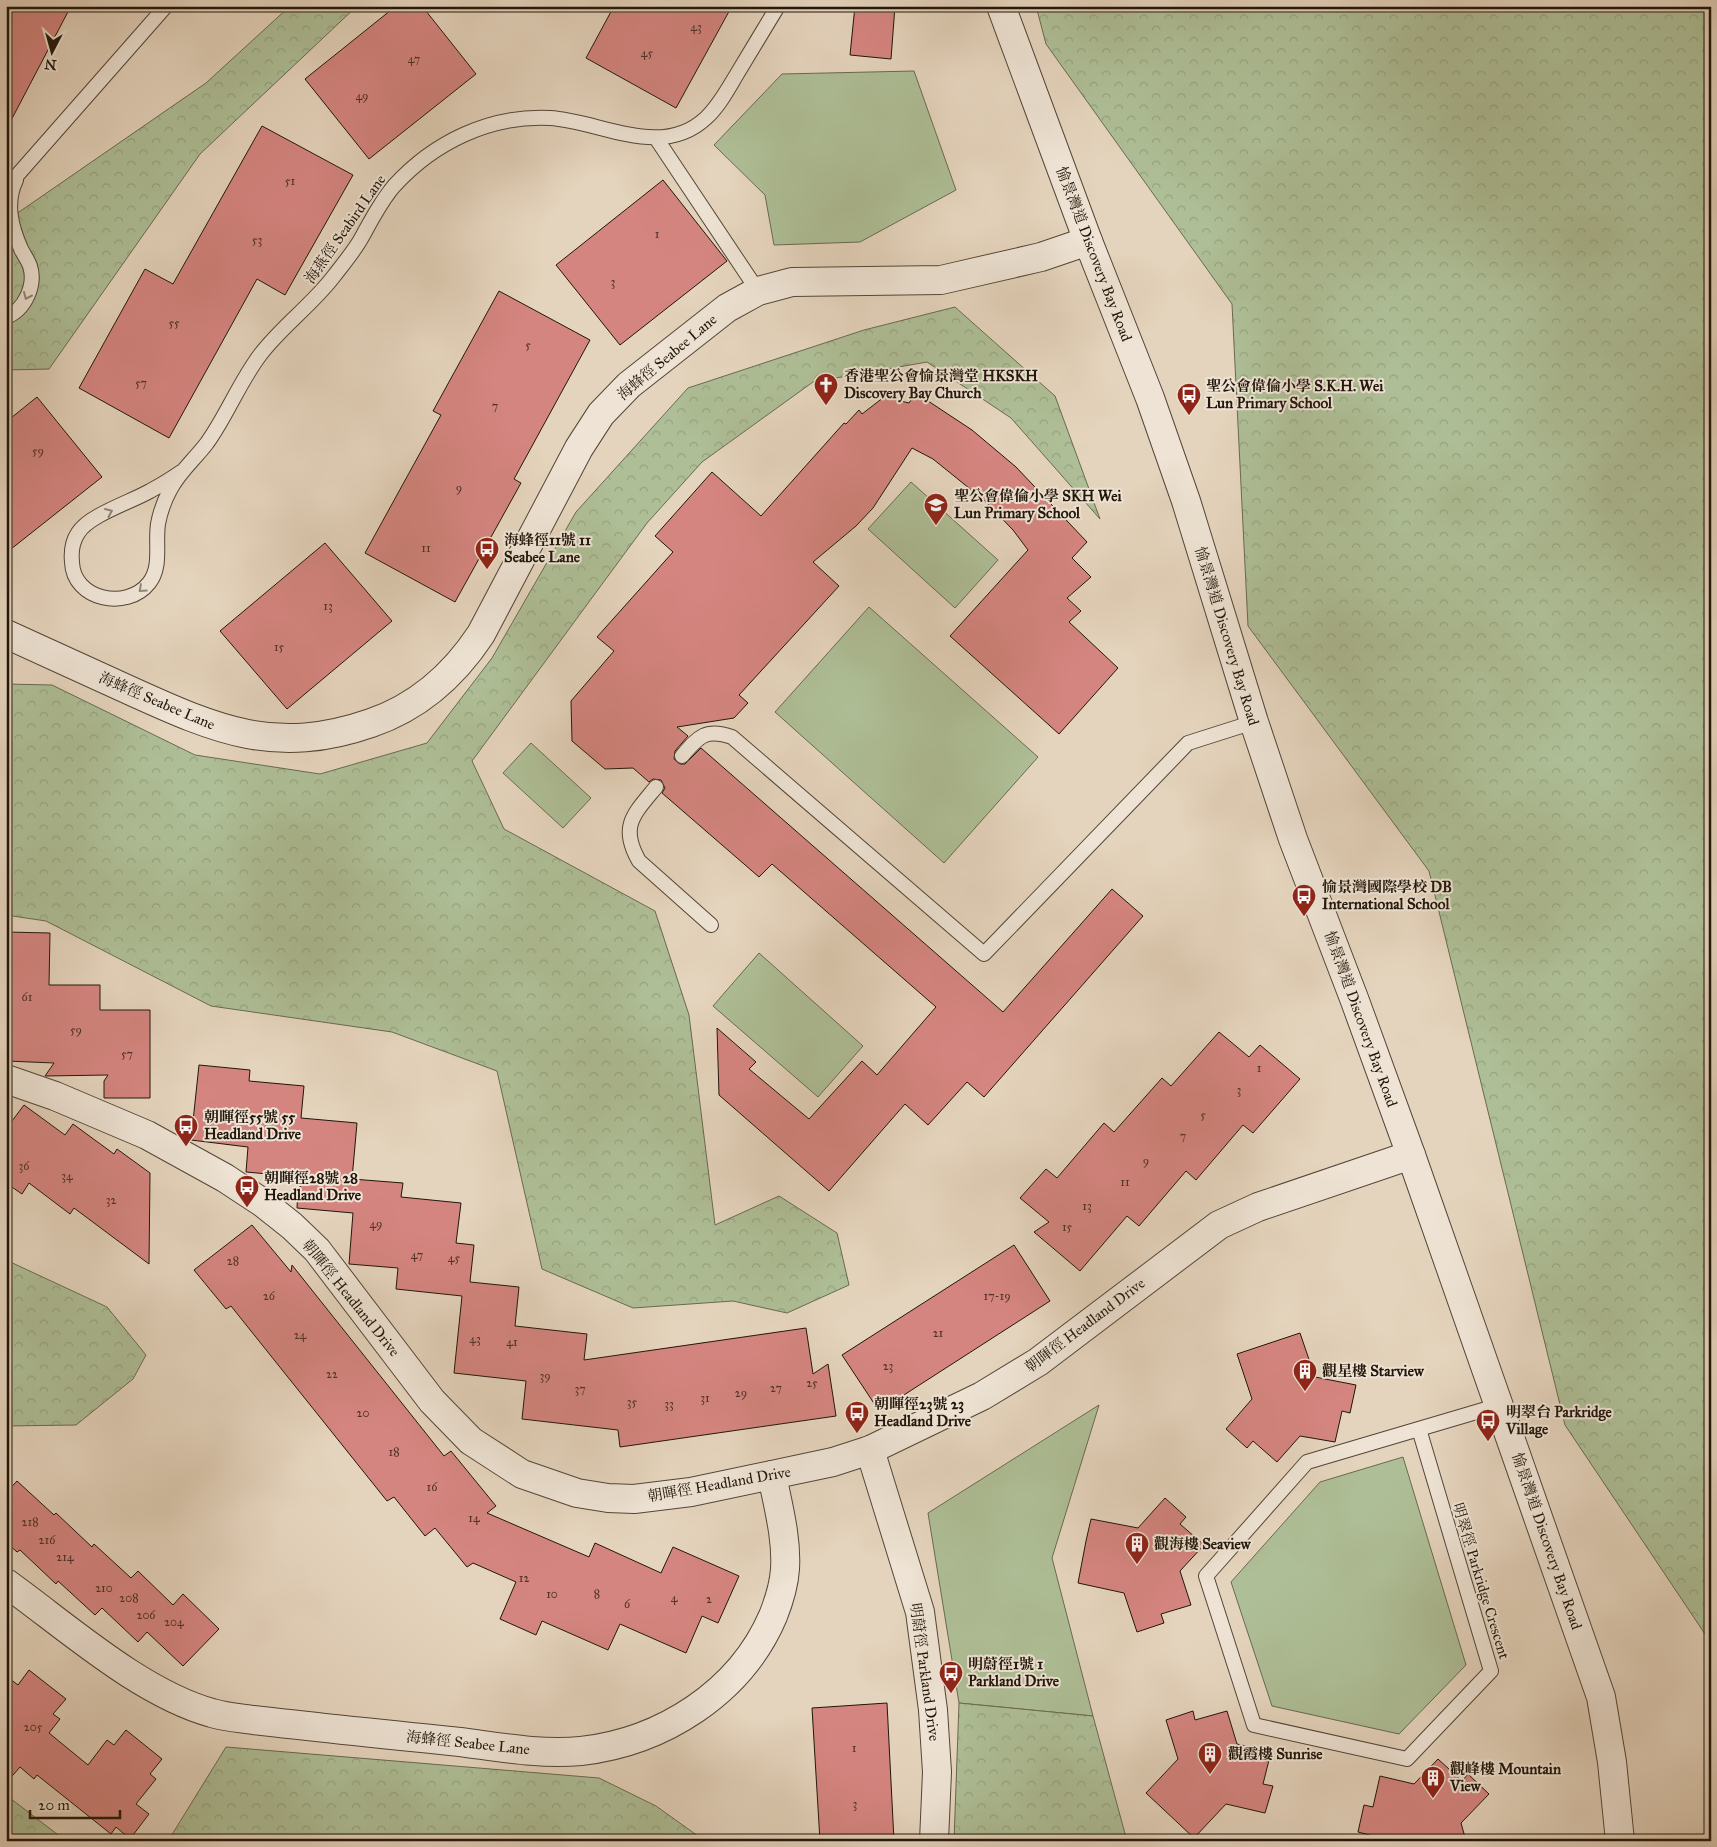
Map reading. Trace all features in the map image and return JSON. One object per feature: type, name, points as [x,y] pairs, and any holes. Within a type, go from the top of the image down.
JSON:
[{"type":"street","name":"愉景灣道 Discovery Bay Road","points":[[1001,6],[1088,241],[1150,398],[1186,501],[1254,722],[1293,839],[1355,1000],[1411,1155],[1601,1697],[1612,1762],[1620,1841]]},
{"type":"street","name":"海蜂徑 Seabee Lane","points":[[6,634],[188,717],[227,730],[274,738],[311,738],[343,732],[382,719],[430,692],[467,656],[481,634],[579,448],[601,414],[629,385],[727,308],[758,291],[792,282],[941,280],[1040,257],[1088,241]]},
{"type":"street","name":"朝暉徑 Headland Drive","points":[[6,1078],[55,1096],[147,1135],[189,1157],[263,1203],[292,1226],[317,1250],[450,1422],[471,1441],[522,1474],[577,1493],[608,1498],[634,1499],[691,1492],[833,1462],[870,1450],[975,1400],[1031,1366],[1219,1225],[1258,1207],[1411,1155]]},
{"type":"street","name":"明蔚徑 Parkland Drive","points":[[870,1450],[920,1612],[933,1710],[937,1772],[934,1841]]},
{"type":"street","name":"海蜂徑 Seabee Lane","points":[[6,1583],[141,1679],[186,1703],[210,1712],[253,1720],[528,1750],[570,1751],[602,1748],[648,1734],[692,1712],[738,1672],[766,1632],[782,1590],[785,1570],[784,1542],[772,1475]]},
{"type":"lane","points":[[6,188],[141,32],[166,6]]},
{"type":"lane","name":"海燕徑 Seabird Lane","points":[[181,472],[153,490],[93,519],[78,532],[71,549],[72,569],[82,586],[97,597],[117,600],[135,595],[150,582],[157,564],[158,525],[162,506],[181,472],[207,442],[247,373],[262,352],[332,279],[362,238],[375,212],[393,187],[414,166],[438,148],[464,134],[493,124],[522,119],[552,118],[629,135],[656,138],[682,133],[706,119],[723,97],[778,6]]},
{"type":"lane","points":[[656,138],[758,291]]},
{"type":"lane","points":[[6,317],[24,304],[31,286],[30,267],[14,232],[10,212],[10,193],[20,172]]},
{"type":"lane","points":[[682,756],[696,740],[706,734],[718,732],[732,737],[984,954],[1188,744],[1254,722]]},
{"type":"lane","points":[[656,787],[632,817],[630,828],[634,852],[639,861],[711,925]]},
{"type":"lane","name":"明翠徑 Parkridge Crescent","points":[[1418,1429],[1491,1671],[1407,1760],[1254,1725],[1206,1576],[1307,1462],[1418,1429],[1500,1405]]},
{"type":"green space","points":[[290,6],[357,6],[200,154],[49,369],[6,370],[6,221],[206,83]]},
{"type":"green space","points":[[1036,6],[1711,6],[1711,1643],[1565,1425],[1429,871],[1248,626],[1232,304],[1046,44]]},
{"type":"green space","points":[[914,71],[956,190],[860,242],[774,245],[765,195],[714,145],[782,74]]},
{"type":"green space","points":[[955,307],[1055,396],[1100,519],[1011,418],[927,362],[813,382],[702,462],[647,523],[472,761],[504,829],[655,911],[689,1015],[715,1225],[779,1196],[837,1233],[849,1285],[787,1313],[733,1301],[633,1308],[542,1269],[497,1071],[392,1032],[211,1006],[46,921],[6,915],[6,684],[52,685],[195,755],[320,774],[427,743],[492,658],[576,512],[688,388],[864,330]]},
{"type":"green space","points":[[911,482],[998,560],[955,608],[868,529]]},
{"type":"green space","points":[[869,607],[1038,757],[944,863],[775,712]]},
{"type":"green space","points":[[531,743],[591,798],[563,828],[503,773]]},
{"type":"green space","points":[[759,953],[863,1046],[818,1097],[713,1006]]},
{"type":"green space","points":[[6,1260],[107,1307],[146,1355],[133,1379],[76,1425],[6,1426]]},
{"type":"green space","points":[[1099,1405],[1052,1558],[1093,1716],[959,1703],[928,1513]]},
{"type":"green space","points":[[1403,1457],[1466,1665],[1399,1734],[1272,1706],[1231,1582],[1320,1482]]},
{"type":"green space","points":[[959,1703],[1093,1716],[1127,1841],[954,1841]]},
{"type":"green space","points":[[226,1747],[599,1778],[656,1806],[705,1841],[168,1841]]},
{"type":"green space","points":[[6,1795],[66,1841],[6,1841]]},
{"type":"building","points":[[6,6],[71,6],[6,130]]},
{"type":"building","points":[[396,6],[422,6],[476,74],[369,159],[305,79]]},
{"type":"building","points":[[614,6],[732,6],[676,108],[586,58]]},
{"type":"building","points":[[855,6],[895,6],[891,59],[850,55]]},
{"type":"building","points":[[262,126],[353,175],[285,295],[257,279],[169,438],[79,388],[145,269],[173,284]]},
{"type":"building","points":[[663,180],[727,261],[620,345],[556,265]]},
{"type":"building","points":[[499,291],[590,340],[514,479],[521,483],[455,602],[365,553],[441,415],[433,411]]},
{"type":"building","points":[[916,393],[972,430],[1016,467],[1087,542],[1072,558],[1091,577],[1067,598],[1081,611],[1069,622],[1118,668],[1059,734],[950,636],[1028,550],[1013,530],[985,501],[933,459],[912,448],[873,508],[856,526],[813,562],[839,586],[739,695],[748,703],[734,718],[677,727],[688,736],[675,751],[674,759],[680,764],[685,764],[701,748],[1003,1012],[1112,889],[1143,916],[984,1097],[967,1082],[928,1125],[905,1104],[829,1191],[719,1095],[717,1028],[756,1062],[749,1069],[809,1119],[862,1061],[877,1075],[936,1007],[772,864],[759,877],[662,793],[665,788],[661,780],[653,779],[649,782],[633,768],[605,769],[572,741],[571,701],[614,651],[597,637],[673,552],[655,536],[712,472],[761,516],[844,423],[846,424],[859,410],[862,414],[884,397],[909,403]]},
{"type":"building","points":[[37,397],[102,477],[6,553],[6,422]]},
{"type":"building","points":[[325,543],[392,621],[287,709],[220,631]]},
{"type":"building","points":[[6,932],[50,933],[49,985],[100,985],[100,1010],[150,1010],[150,1098],[104,1098],[104,1081],[108,1075],[45,1076],[54,1063],[6,1061]]},
{"type":"building","points":[[1219,1032],[1249,1057],[1260,1045],[1300,1079],[1253,1133],[1243,1125],[1196,1180],[1186,1171],[1139,1226],[1127,1216],[1080,1271],[1034,1232],[1049,1222],[1020,1198],[1046,1169],[1057,1178],[1104,1123],[1114,1132],[1162,1078],[1171,1086]]},
{"type":"building","points":[[199,1065],[250,1070],[249,1081],[304,1086],[301,1118],[357,1123],[352,1179],[403,1183],[401,1197],[461,1203],[456,1243],[474,1245],[470,1282],[519,1287],[515,1326],[587,1334],[584,1360],[806,1328],[813,1374],[828,1364],[836,1416],[620,1447],[618,1430],[522,1419],[526,1381],[454,1373],[462,1296],[396,1289],[398,1268],[349,1264],[353,1213],[297,1208],[298,1188],[312,1178],[246,1172],[248,1147],[191,1140]]},
{"type":"building","points":[[24,1105],[65,1135],[73,1124],[114,1154],[117,1149],[150,1173],[149,1264],[74,1208],[70,1214],[29,1183],[22,1194],[6,1183],[6,1129]]},
{"type":"building","points":[[252,1225],[291,1272],[292,1265],[444,1456],[451,1451],[496,1506],[487,1513],[589,1557],[595,1543],[661,1573],[673,1547],[739,1576],[718,1623],[702,1616],[686,1653],[620,1624],[608,1650],[542,1621],[536,1635],[500,1619],[516,1582],[473,1563],[467,1567],[435,1528],[425,1536],[394,1497],[387,1501],[231,1306],[226,1309],[194,1270]]},
{"type":"building","points":[[1014,1245],[1050,1301],[879,1411],[842,1355]]},
{"type":"building","name":"觀星樓 Starview","points":[[1300,1333],[1315,1377],[1356,1385],[1350,1413],[1342,1411],[1335,1442],[1300,1436],[1277,1462],[1253,1441],[1247,1448],[1226,1429],[1252,1399],[1237,1354]]},
{"type":"building","points":[[17,1481],[54,1515],[56,1513],[92,1547],[94,1544],[131,1578],[138,1571],[173,1605],[183,1594],[219,1629],[183,1666],[147,1632],[138,1642],[102,1608],[95,1615],[58,1581],[56,1584],[20,1550],[17,1552],[6,1542],[6,1493]]},
{"type":"building","name":"觀海樓 Seaview","points":[[1165,1498],[1186,1517],[1180,1524],[1204,1545],[1180,1571],[1191,1605],[1161,1614],[1164,1623],[1137,1632],[1124,1593],[1078,1583],[1086,1541],[1091,1519],[1138,1528]]},
{"type":"building","points":[[29,1670],[66,1699],[53,1714],[60,1719],[49,1733],[88,1765],[107,1740],[114,1745],[126,1730],[162,1759],[150,1774],[156,1779],[136,1804],[149,1814],[130,1839],[116,1827],[111,1834],[37,1775],[34,1779],[20,1767],[6,1783],[6,1676],[18,1685]]},
{"type":"building","points":[[887,1703],[894,1841],[820,1841],[812,1708]]},
{"type":"building","name":"觀霞樓 Sunrise","points":[[1193,1711],[1195,1720],[1227,1711],[1237,1744],[1271,1752],[1263,1784],[1273,1786],[1265,1813],[1226,1804],[1194,1838],[1146,1793],[1178,1759],[1166,1720]]},
{"type":"building","name":"觀峰樓 Mountain View","points":[[1438,1759],[1462,1781],[1468,1774],[1489,1794],[1461,1823],[1466,1841],[1393,1841],[1358,1832],[1364,1805],[1373,1807],[1380,1776],[1414,1784]]},
{"type":"place","name":"香港聖公會愉景灣堂 HKSKH Discovery Bay Church","points":[[826,406]]},
{"type":"place","name":"聖公會偉倫小學 S.K.H. Wei Lun Primary School","points":[[1189,416]]},
{"type":"place","name":"聖公會偉倫小學 SKH Wei Lun Primary School","points":[[936,526]]},
{"type":"place","name":"海蜂徑11號 11 Seabee Lane","points":[[487,570]]},
{"type":"place","name":"愉景灣國際學校 DB International School","points":[[1304,917]]},
{"type":"place","name":"朝暉徑55號 55 Headland Drive","points":[[186,1147]]},
{"type":"place","name":"朝暉徑28號 28 Headland Drive","points":[[247,1208]]},
{"type":"place","name":"觀星樓 Starview","points":[[1305,1392]]},
{"type":"place","name":"朝暉徑23號 23 Headland Drive","points":[[857,1434]]},
{"type":"place","name":"明翠台 Parkridge Village","points":[[1488,1442]]},
{"type":"place","name":"觀海樓 Seaview","points":[[1137,1565]]},
{"type":"place","name":"明蔚徑1號 1 Parkland Drive","points":[[951,1694]]},
{"type":"place","name":"觀霞樓 Sunrise","points":[[1210,1775]]},
{"type":"place","name":"觀峰樓 Mountain View","points":[[1433,1799]]}]
